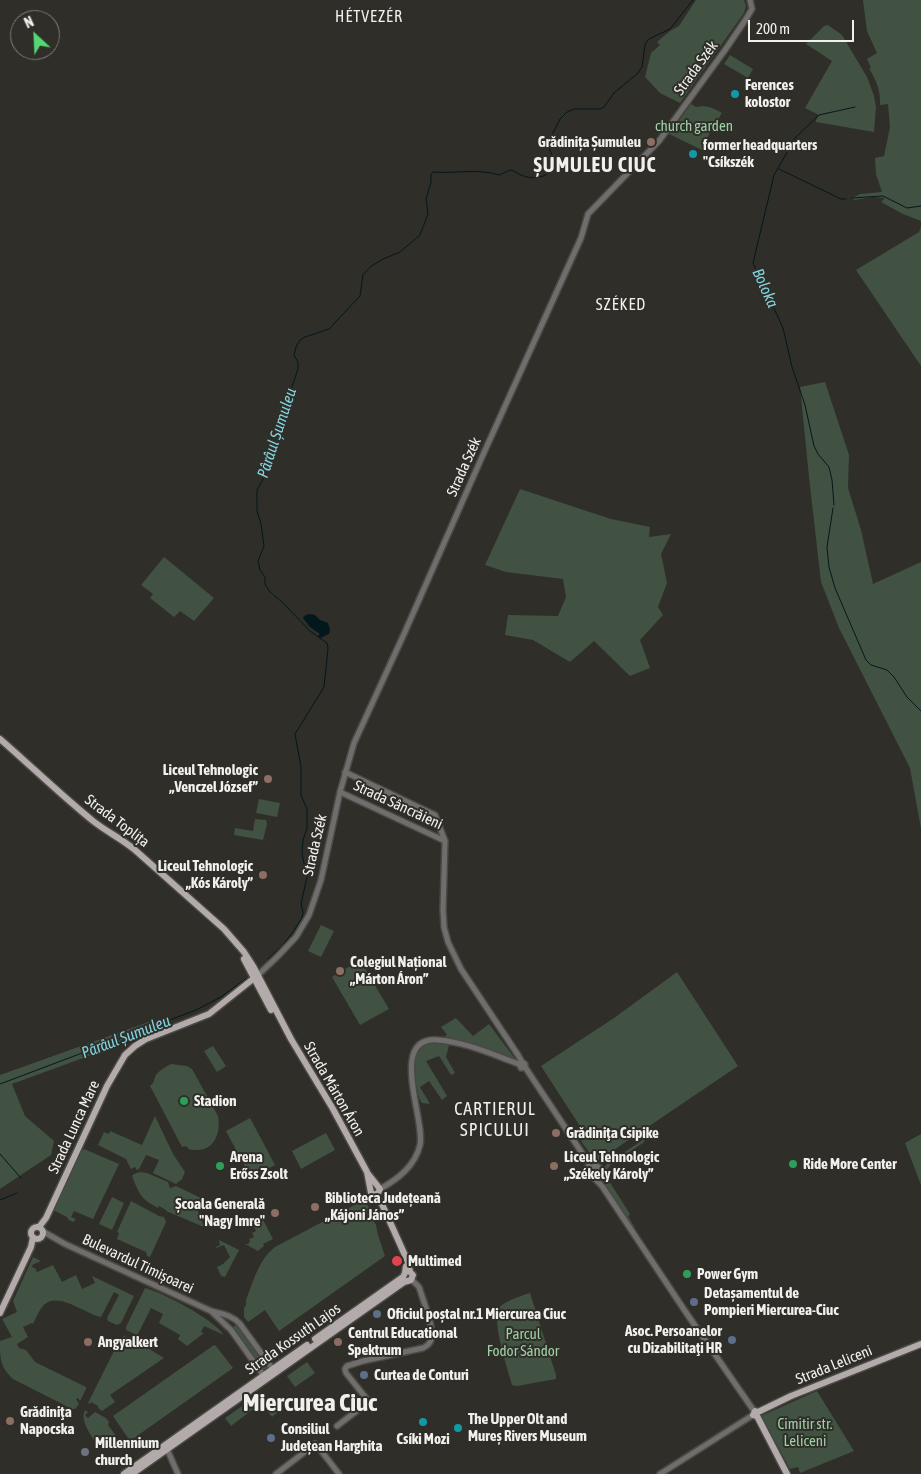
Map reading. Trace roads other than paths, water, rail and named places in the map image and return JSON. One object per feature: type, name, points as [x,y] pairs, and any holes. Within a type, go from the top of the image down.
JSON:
[{"type":"main road","name":"Strada Toplița","points":[[0,739],[84,813],[104,829],[127,843],[230,934],[244,952],[256,977]]},
{"type":"main road","name":"Strada Márton Áron","points":[[256,977],[294,1045],[327,1097],[377,1190]]},
{"type":"main road","name":"Strada Lunca Mare","points":[[0,1313],[30,1247],[39,1234],[107,1086],[125,1055],[146,1038],[209,1014],[256,977]]},
{"type":"main road","points":[[377,1190],[405,1257],[407,1277]]},
{"type":"main road","name":"Strada Kossuth Lajos","points":[[132,1474],[274,1370],[407,1277]]},
{"type":"main road","name":"Strada Leliceni","points":[[755,1414],[800,1392],[921,1344]]},
{"type":"main road","name":"Strada Kossuth Lajos","points":[[124,1474],[265,1377]]},
{"type":"main road","points":[[755,1414],[787,1474]]},
{"type":"street","name":"Strada Szék","points":[[256,977],[296,937],[309,915],[321,880],[340,792],[354,743],[581,238],[586,217],[659,141],[746,19],[751,3]]},
{"type":"street","points":[[345,772],[435,815],[446,841],[443,918],[450,947],[461,969],[522,1064],[593,1168]]},
{"type":"street","name":"Strada Sâncrăieni","points":[[340,792],[446,841]]},
{"type":"street","points":[[377,1190],[398,1178],[407,1170],[420,1148],[421,1133],[410,1072],[414,1055],[420,1046],[430,1041],[444,1041],[522,1064]]},
{"type":"street","points":[[593,1168],[600,1168],[602,1186]]},
{"type":"street","points":[[593,1168],[590,1174],[602,1186],[755,1414]]},
{"type":"street","points":[[594,1177],[598,1177],[600,1174]]},
{"type":"street","name":"Bulevardul Timișoarei","points":[[39,1234],[54,1239],[211,1311],[225,1314],[235,1319],[274,1370]]},
{"type":"street","points":[[337,1426],[367,1403],[366,1398],[346,1373],[346,1368],[352,1364],[424,1347],[430,1342],[432,1333],[419,1288],[407,1277]]},
{"type":"street","name":"Bulevardul Timișoarei","points":[[211,1311],[231,1330],[265,1377]]},
{"type":"street","points":[[222,1321],[226,1319],[225,1314]]},
{"type":"street","points":[[231,1330],[233,1324],[240,1324]]},
{"type":"street","name":"Strada Leliceni","points":[[660,1474],[755,1414]]},
{"type":"street","points":[[276,1474],[314,1444],[339,1474]]},
{"type":"street","points":[[167,1450],[178,1474]]},
{"type":"water","points":[[309,614],[315,615],[320,620],[328,623],[329,634],[320,638],[318,636],[320,634],[310,627],[303,618]]},
{"type":"waterway","name":"Pârâul Șumuleu","points":[[268,959],[281,947],[302,918],[301,904],[307,877],[302,854],[303,840],[307,828],[307,809],[301,795],[301,767],[295,734],[324,687],[328,648],[327,643],[310,631],[269,591],[258,561],[264,546],[257,511],[257,490],[266,474],[269,445],[283,413],[298,369],[298,362],[294,355],[296,347],[300,340],[305,337],[329,329],[360,296],[363,275],[370,267],[400,252],[420,235],[428,214],[426,199],[433,172],[482,172],[499,175],[510,170],[528,177],[535,178],[545,175],[554,164],[548,143],[560,119],[567,112],[574,109],[600,109],[604,107],[614,93],[638,73],[642,67],[647,41],[670,29],[693,0]]},
{"type":"waterway","name":"Boloka","points":[[834,505],[829,467],[814,446],[805,405],[792,367],[783,328],[753,263],[774,175],[796,137],[819,115],[855,107]]},
{"type":"waterway","points":[[779,169],[841,199],[846,199]]},
{"type":"waterway","points":[[852,198],[883,196],[907,208],[921,206]]},
{"type":"waterway","name":"Boloka","points":[[833,508],[827,547],[829,567],[835,588],[866,660],[871,665],[887,670],[907,697],[921,711]]},
{"type":"waterway","name":"Pârâul Șumuleu","points":[[0,1084],[196,1010],[221,997],[247,978]]},
{"type":"waterway","points":[[0,1154],[21,1178]]},
{"type":"waterway","points":[[0,1200],[17,1193]]},
{"type":"place","name":"Ferences kolostor","points":[[735,94]]},
{"type":"place","name":"Grădinița Șumuleu","points":[[651,142]]},
{"type":"place","name":"former headquarters \"Csíkszék","points":[[693,154]]},
{"type":"place","name":"Liceul Tehnologic „Venczel József”","points":[[268,779]]},
{"type":"place","name":"Liceul Tehnologic „Kós Károly”","points":[[263,875]]},
{"type":"place","name":"Colegiul Național „Márton Áron”","points":[[340,971]]},
{"type":"place","name":"Stadion","points":[[184,1101]]},
{"type":"place","name":"Grădiniţa Csipike","points":[[556,1133]]},
{"type":"place","name":"Ride More Center","points":[[793,1164]]},
{"type":"place","name":"Arena Erőss Zsolt","points":[[220,1166]]},
{"type":"place","name":"Liceul Tehnologic „Székely Károly”","points":[[554,1166]]},
{"type":"place","name":"Biblioteca Județeană „Kájoni János”","points":[[315,1207]]},
{"type":"place","name":"Școala Generală \"Nagy Imre\"","points":[[275,1213]]},
{"type":"place","name":"Multimed","points":[[397,1261]]},
{"type":"place","name":"Power Gym","points":[[687,1274]]},
{"type":"place","name":"Detașamentul de Pompieri Miercurea-Ciuc","points":[[694,1302]]},
{"type":"place","name":"Oficiul poștal nr.1 Miercurea Ciuc","points":[[377,1314]]},
{"type":"place","name":"Asoc. Persoanelor cu Dizabilitaţi HR","points":[[732,1340]]},
{"type":"place","name":"Angyalkert","points":[[88,1342]]},
{"type":"place","name":"Centrul Educational Spektrum","points":[[338,1342]]},
{"type":"place","name":"Curtea de Conturi","points":[[364,1375]]},
{"type":"place","name":"Grădiniţa Napocska","points":[[10,1421]]},
{"type":"place","name":"Csíki Mozi","points":[[423,1422]]},
{"type":"place","name":"The Upper Olt and Mureș Rivers Museum","points":[[458,1428]]},
{"type":"place","name":"Consiliul Județean Harghita","points":[[271,1438]]},
{"type":"place","name":"Millennium church","points":[[85,1452]]},
{"type":"district","name":"HÉTVEZÉR","points":[[369,17]]},
{"type":"district","name":"ȘUMULEU CIUC","points":[[595,166]]},
{"type":"district","name":"SZÉKED","points":[[621,305]]},
{"type":"district","name":"CARTIERUL SPICULUI","points":[[495,1119]]},
{"type":"district","name":"Miercurea Ciuc","points":[[310,1403]]},
{"type":"park label","name":"church garden","points":[[694,126]]},
{"type":"park label","name":"Parcul Fodor Sándor","points":[[523,1342]]},
{"type":"park label","name":"Cimitir str. Leliceni","points":[[805,1432]]}]
